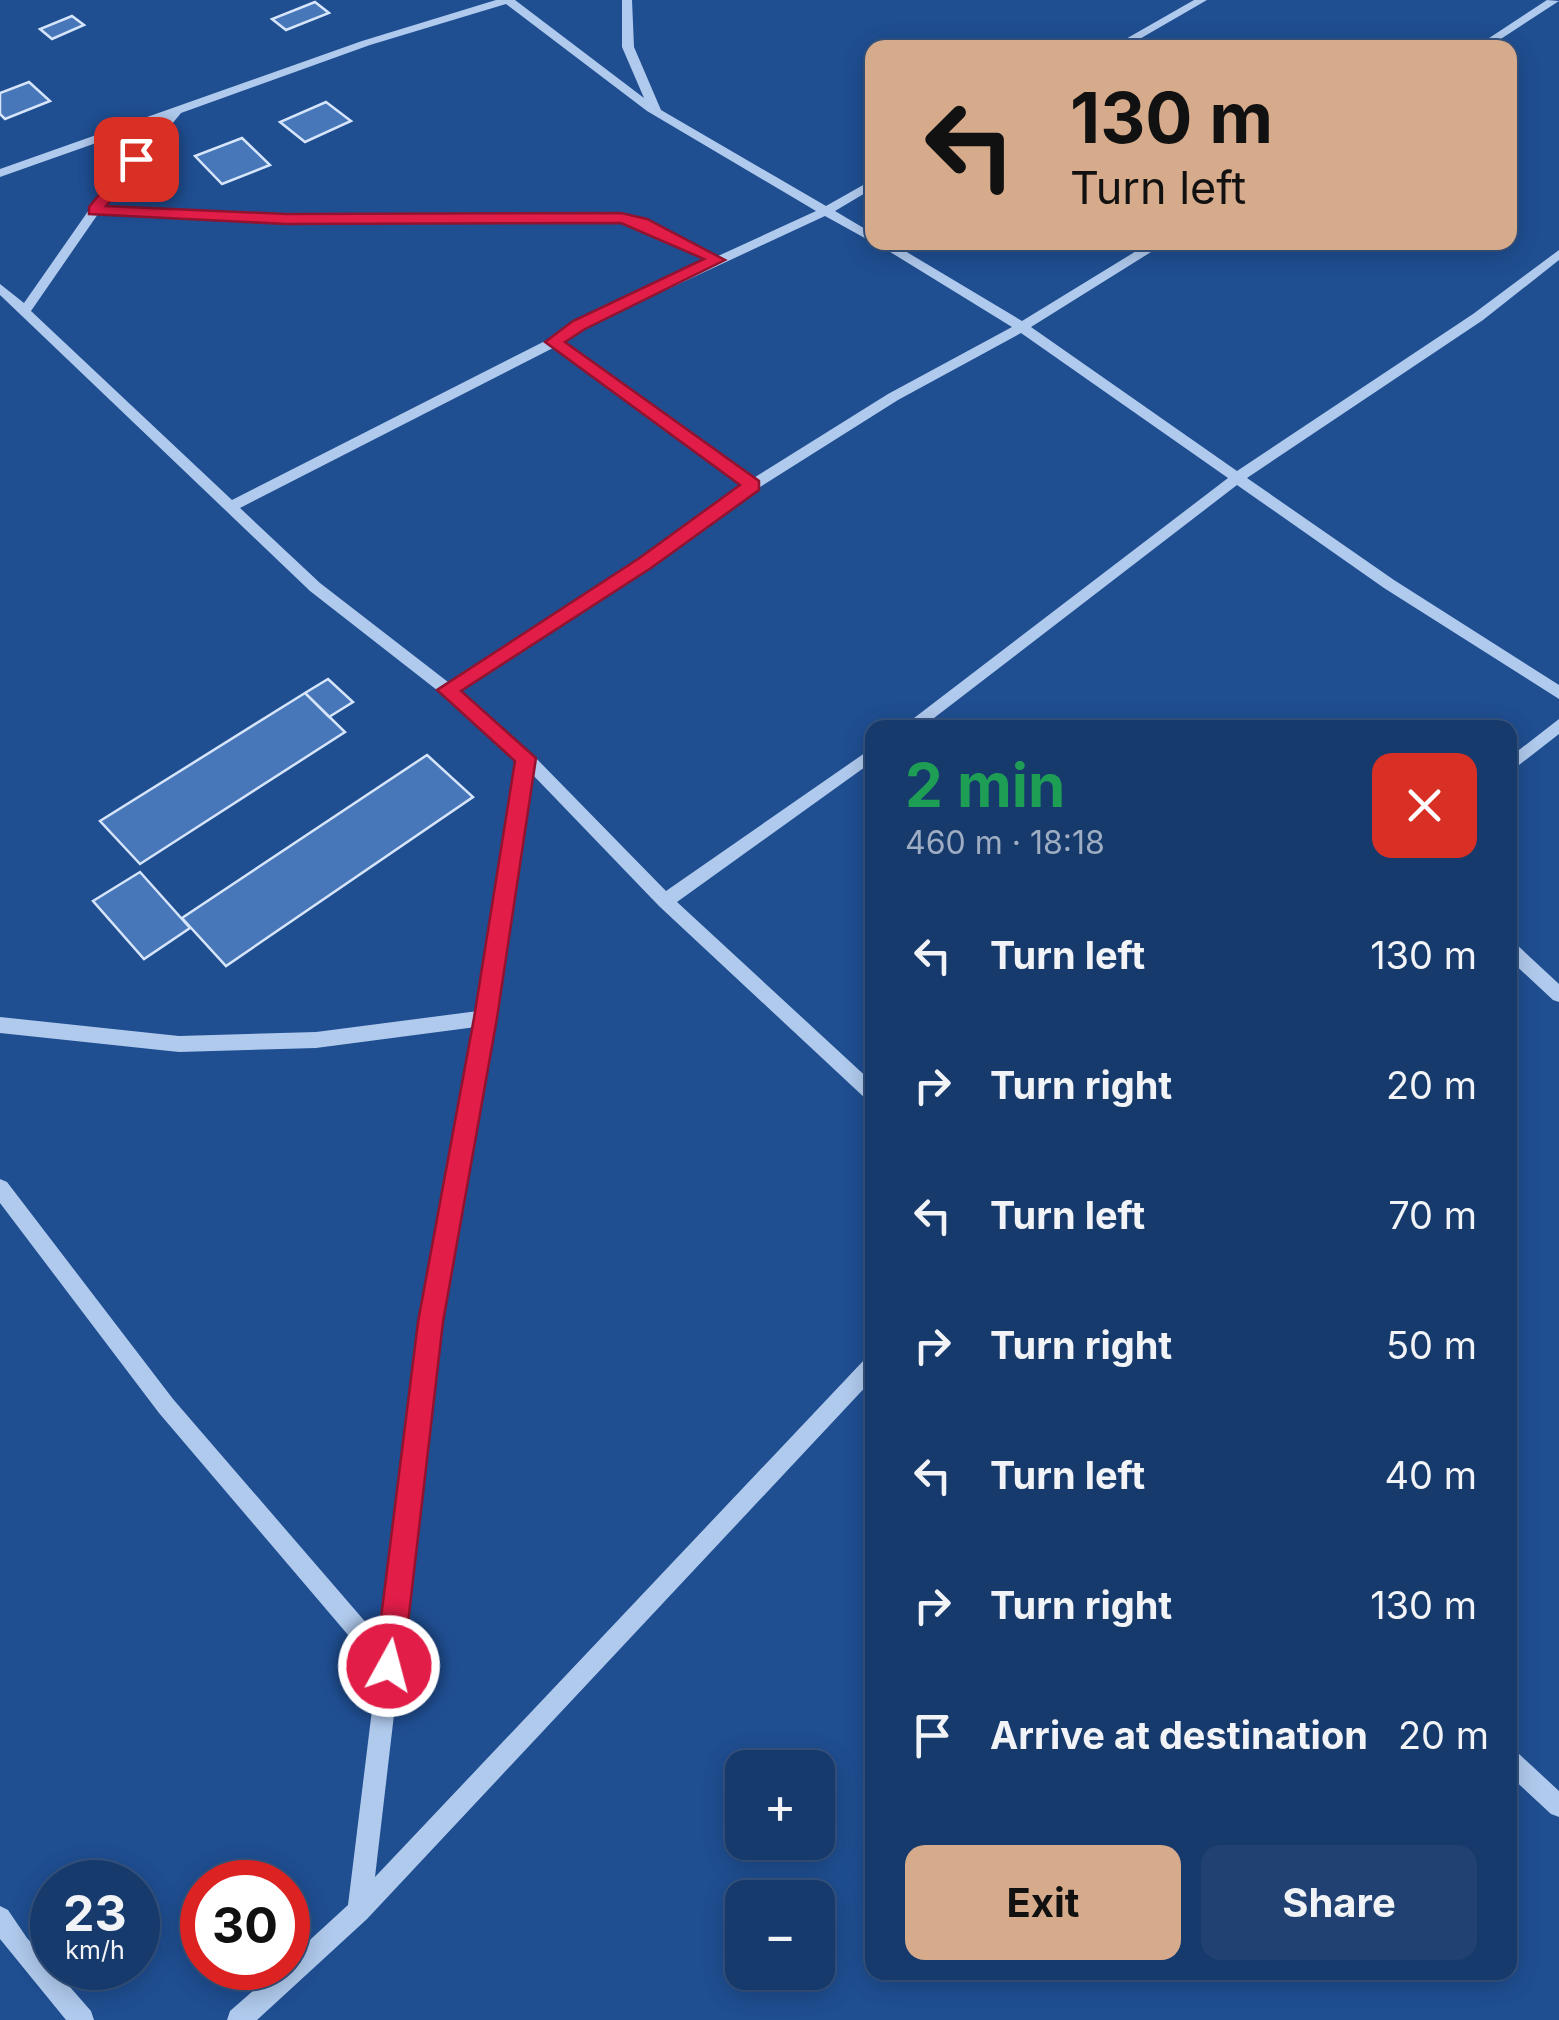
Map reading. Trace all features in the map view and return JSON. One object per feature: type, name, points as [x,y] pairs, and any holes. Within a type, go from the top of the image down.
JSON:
[{"type":"street","points":[[0,173],[366,43],[507,0],[656,112],[865,234]]},
{"type":"street","points":[[627,0],[628,47],[656,112]]},
{"type":"street","points":[[1171,0],[1184,9]]},
{"type":"street","points":[[1129,40],[1202,0]]},
{"type":"street","points":[[1492,40],[1554,0]]},
{"type":"street","points":[[26,308],[94,210],[178,108]]},
{"type":"street","points":[[232,506],[554,342],[579,325],[828,210],[865,188]]},
{"type":"street","points":[[94,210],[286,219],[621,218],[641,223],[717,260]]},
{"type":"street","points":[[894,250],[1022,326],[1389,584],[1559,693]]},
{"type":"street","points":[[447,690],[644,564],[752,486],[893,397],[1148,250]]},
{"type":"street","points":[[919,720],[1238,477],[1478,317],[1559,254]]},
{"type":"street","points":[[0,288],[26,308],[315,587],[447,690],[526,758],[665,901],[865,1087]]},
{"type":"street","points":[[554,342],[752,486]]},
{"type":"street","points":[[1517,760],[1559,725]]},
{"type":"street","points":[[359,1912],[430,1322],[486,1018],[526,758]]},
{"type":"street","points":[[665,901],[865,759]]},
{"type":"street","points":[[1517,956],[1559,995]]},
{"type":"street","points":[[0,1025],[179,1044],[316,1040],[486,1018]]},
{"type":"street","points":[[4,1201],[166,1406],[389,1666]]},
{"type":"street","points":[[240,2020],[359,1912],[865,1373]]},
{"type":"street","points":[[1517,1767],[1559,1806]]},
{"type":"street","points":[[0,1918],[82,2020]]},
{"type":"building","points":[[315,2],[329,13],[286,30],[272,19]]},
{"type":"building","points":[[72,16],[84,25],[52,39],[40,29]]},
{"type":"building","points":[[29,82],[50,101],[5,119],[0,114],[0,93]]},
{"type":"building","points":[[326,102],[351,121],[305,142],[280,122]]},
{"type":"building","points":[[242,138],[270,165],[222,184],[195,156]]},
{"type":"building","points":[[328,679],[353,702],[329,717],[305,693]]},
{"type":"building","points":[[305,693],[345,732],[140,864],[100,821]]},
{"type":"building","points":[[427,755],[473,797],[226,966],[182,918]]},
{"type":"building","points":[[140,872],[190,928],[144,959],[93,901]]},
{"type":"route","points":[[136,159],[94,210],[286,219],[621,218],[641,223],[717,260],[579,325],[554,342],[752,486],[644,564],[447,690],[526,758],[486,1018],[430,1322],[389,1666]]}]
